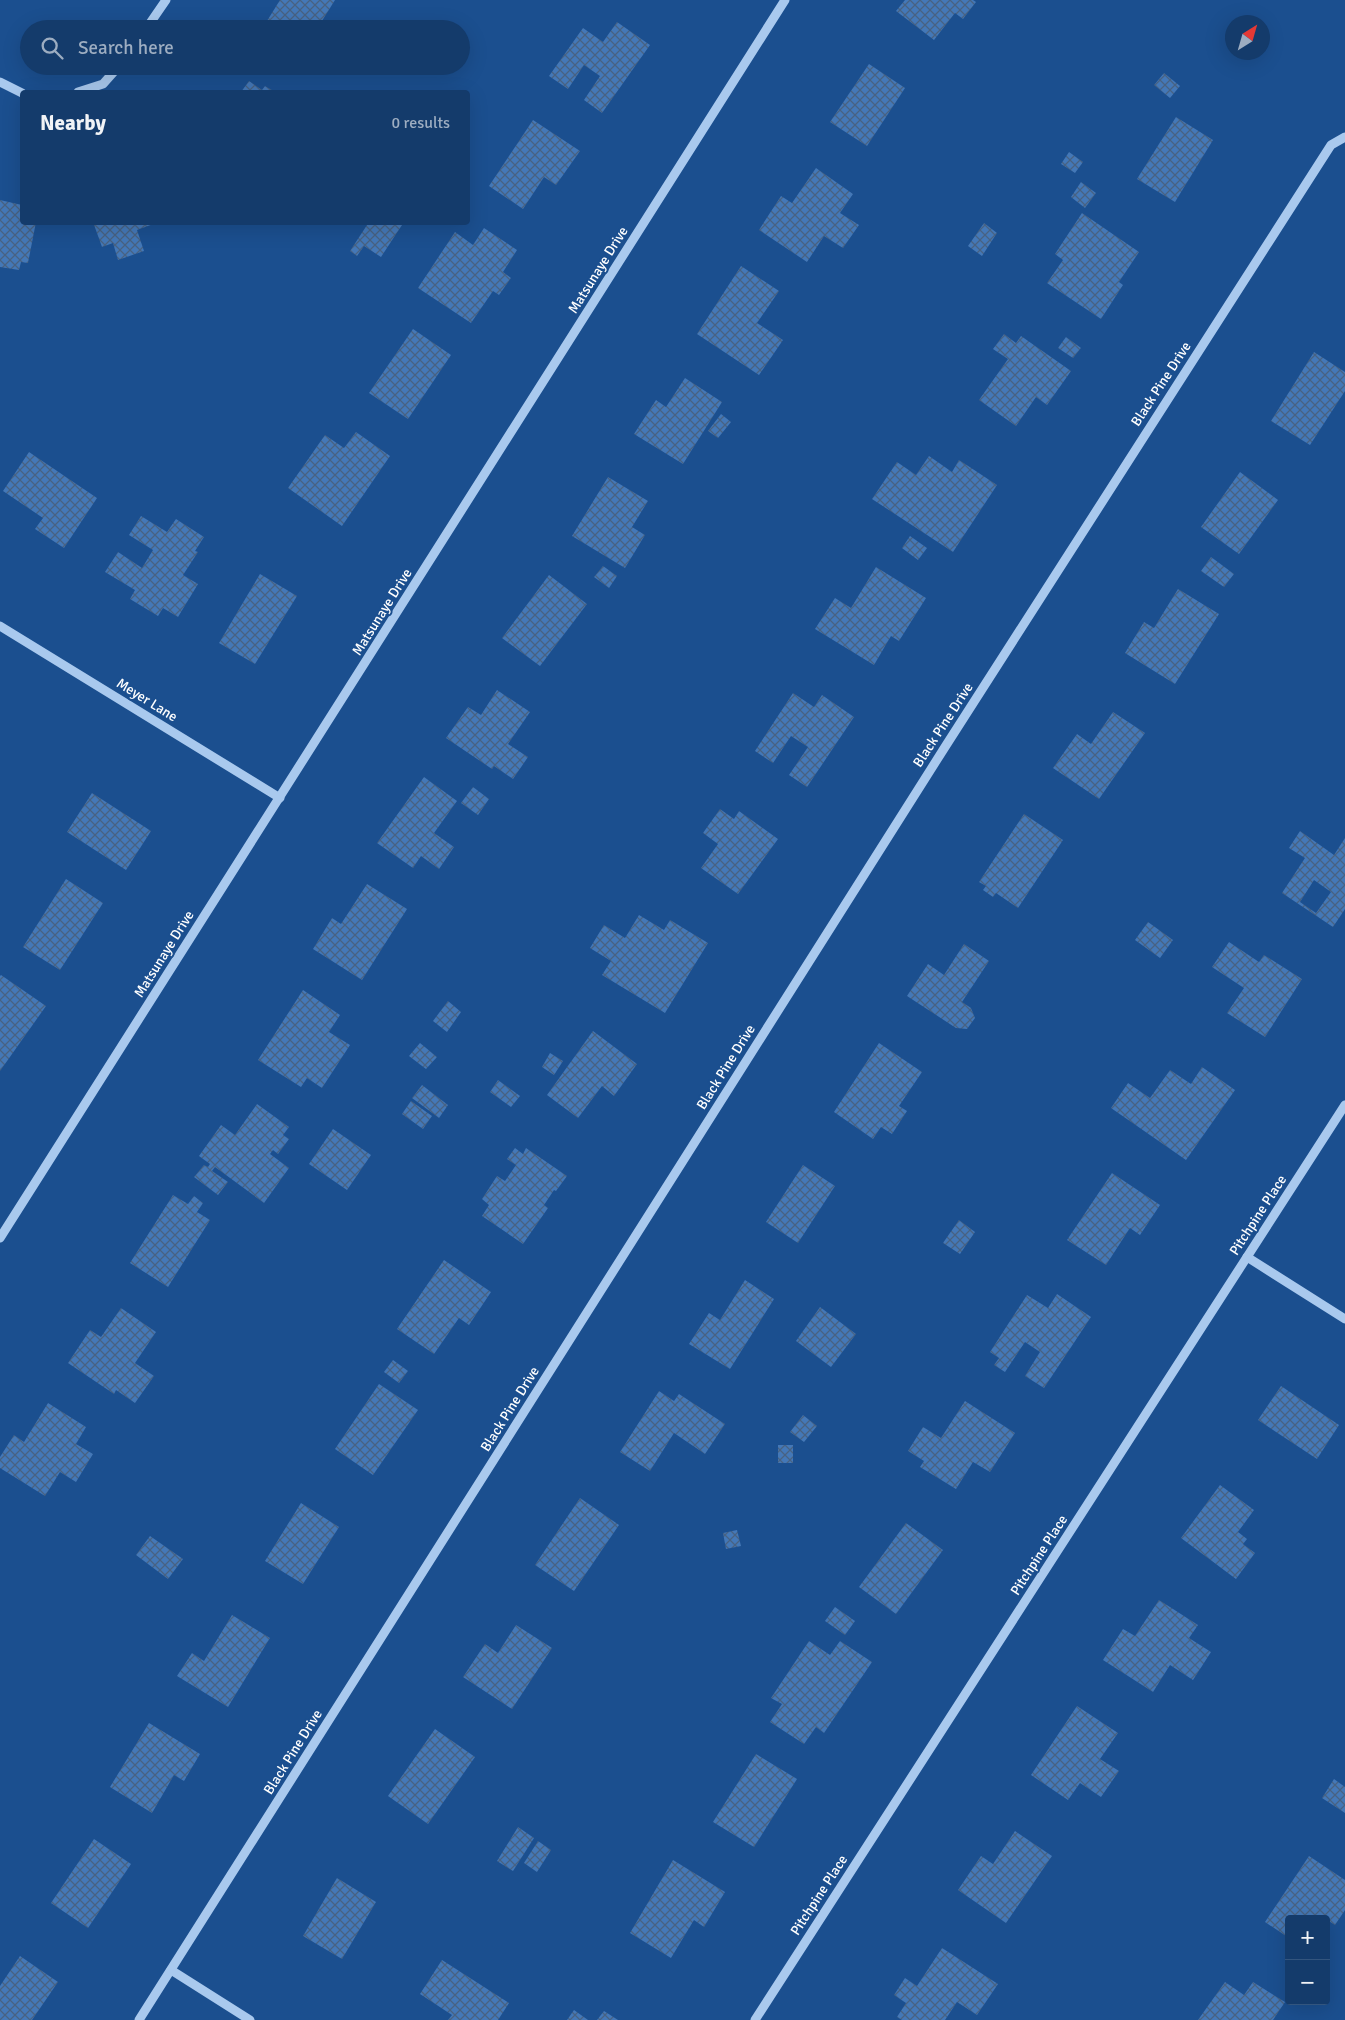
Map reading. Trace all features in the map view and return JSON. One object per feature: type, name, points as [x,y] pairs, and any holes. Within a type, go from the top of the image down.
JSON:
[{"type":"street","points":[[152,20],[166,0]]},
{"type":"street","name":"Matsunaye Drive","points":[[0,1238],[785,0]]},
{"type":"street","points":[[84,90],[103,84],[111,75]]},
{"type":"street","points":[[0,82],[20,92]]},
{"type":"street","name":"Black Pine Drive","points":[[139,2020],[945,747],[1330,145],[1345,137]]},
{"type":"street","name":"Meyer Lane","points":[[0,626],[280,798]]},
{"type":"street","name":"Pitchpine Place","points":[[755,2020],[1345,1105]]},
{"type":"street","points":[[1247,1257],[1345,1320]]},
{"type":"street","points":[[171,1970],[250,2020]]},
{"type":"building","points":[[280,0],[335,0],[323,20],[268,20]]},
{"type":"building","points":[[905,0],[973,0],[976,2],[963,19],[955,13],[934,40],[896,11]]},
{"type":"building","points":[[617,22],[650,45],[602,113],[584,100],[600,76],[584,65],[568,89],[549,76],[583,28],[603,42]]},
{"type":"building","points":[[869,64],[905,88],[867,146],[830,122]]},
{"type":"building","points":[[1164,73],[1180,86],[1170,98],[1154,85]]},
{"type":"building","points":[[249,81],[262,90],[242,90]]},
{"type":"building","points":[[265,86],[272,90],[262,90]]},
{"type":"building","points":[[1176,117],[1213,140],[1175,202],[1137,179]]},
{"type":"building","points":[[533,120],[580,151],[556,185],[544,177],[523,209],[489,186]]},
{"type":"building","points":[[1069,152],[1083,162],[1075,173],[1061,164]]},
{"type":"building","points":[[816,168],[853,194],[840,213],[859,225],[843,248],[824,236],[807,262],[759,230],[781,196],[792,203]]},
{"type":"building","points":[[1081,182],[1096,193],[1085,208],[1071,197]]},
{"type":"building","points":[[0,200],[20,205],[20,225],[35,225],[28,263],[21,262],[19,270],[0,267]]},
{"type":"building","points":[[1082,213],[1139,252],[1119,282],[1123,285],[1101,319],[1047,283],[1063,260],[1055,254]]},
{"type":"building","points":[[984,223],[997,233],[982,256],[968,246]]},
{"type":"building","points":[[94,225],[151,225],[137,230],[144,251],[118,260],[113,243],[102,247]]},
{"type":"building","points":[[367,225],[402,225],[381,257],[364,246],[357,256],[350,251]]},
{"type":"building","points":[[484,228],[517,250],[503,272],[511,278],[499,295],[493,291],[471,323],[418,288],[455,232],[473,245]]},
{"type":"building","points":[[741,266],[779,291],[757,323],[783,340],[759,375],[697,334]]},
{"type":"building","points":[[413,329],[451,355],[408,419],[369,393]]},
{"type":"building","points":[[1004,334],[1016,343],[1021,336],[1071,371],[1047,405],[1036,397],[1016,426],[979,400],[1008,359],[993,349]]},
{"type":"building","points":[[1066,337],[1081,348],[1073,358],[1058,348]]},
{"type":"building","points":[[1314,352],[1345,372],[1345,391],[1310,445],[1271,421]]},
{"type":"building","points":[[685,378],[722,402],[683,464],[634,434],[656,400],[666,407]]},
{"type":"building","points":[[721,414],[731,422],[718,438],[708,431]]},
{"type":"building","points":[[356,432],[390,456],[342,526],[288,488],[325,435],[344,448]]},
{"type":"building","points":[[29,452],[97,498],[64,548],[35,529],[43,518],[3,491]]},
{"type":"building","points":[[929,456],[952,472],[959,460],[997,485],[953,552],[872,499],[897,462],[916,475]]},
{"type":"building","points":[[1240,472],[1278,500],[1239,554],[1201,527]]},
{"type":"building","points":[[608,477],[648,501],[632,527],[645,535],[625,568],[572,536]]},
{"type":"building","points":[[141,516],[167,532],[176,519],[204,537],[195,551],[198,552],[183,575],[198,584],[178,617],[163,608],[158,616],[130,599],[135,590],[105,572],[118,552],[142,568],[153,550],[129,535]]},
{"type":"building","points":[[910,536],[927,548],[918,560],[902,548]]},
{"type":"building","points":[[1211,557],[1234,574],[1224,587],[1201,571]]},
{"type":"building","points":[[603,566],[617,576],[609,588],[594,577]]},
{"type":"building","points":[[876,567],[926,598],[899,641],[891,636],[874,665],[815,629],[835,598],[851,608]]},
{"type":"building","points":[[260,574],[297,596],[255,664],[219,643]]},
{"type":"building","points":[[549,575],[587,604],[540,666],[502,638]]},
{"type":"building","points":[[1178,589],[1219,614],[1175,684],[1125,653],[1144,622],[1154,628]]},
{"type":"building","points":[[497,690],[530,712],[508,744],[528,757],[513,779],[494,766],[492,769],[446,738],[468,707],[481,715]]},
{"type":"building","points":[[793,693],[814,707],[822,695],[854,717],[807,787],[789,775],[808,747],[791,736],[773,763],[755,751]]},
{"type":"building","points":[[1113,712],[1145,733],[1099,799],[1053,768],[1077,734],[1091,744]]},
{"type":"building","points":[[424,777],[457,801],[434,833],[454,847],[439,869],[421,856],[413,868],[377,843]]},
{"type":"building","points":[[473,787],[489,799],[478,815],[461,803]]},
{"type":"building","points":[[92,793],[151,831],[126,870],[67,832]]},
{"type":"building","points":[[720,809],[734,819],[739,811],[778,839],[738,894],[701,868],[718,844],[703,833]]},
{"type":"building","points":[[1024,814],[1063,840],[1018,908],[996,893],[993,897],[983,890],[986,886],[979,882]]},
{"type":"building","points":[[1300,831],[1334,855],[1345,838],[1345,909],[1333,927],[1282,893],[1305,858],[1289,848]],"holes":[[[1314,880],[1331,892],[1316,913],[1300,902]]]},
{"type":"building","points":[[66,879],[103,903],[60,970],[23,947]]},
{"type":"building","points":[[367,884],[407,909],[362,980],[313,949],[332,918],[341,924]]},
{"type":"building","points":[[639,915],[664,930],[670,920],[708,943],[665,1013],[602,975],[611,961],[590,948],[604,925],[625,938]]},
{"type":"building","points":[[1148,922],[1173,940],[1160,958],[1135,940]]},
{"type":"building","points":[[1229,942],[1259,962],[1264,955],[1302,979],[1265,1037],[1227,1013],[1244,988],[1212,967]]},
{"type":"building","points":[[964,944],[989,961],[962,1002],[971,1008],[975,1018],[967,1029],[956,1028],[907,996],[928,964],[944,975]]},
{"type":"building","points":[[0,976],[46,1006],[0,1071]]},
{"type":"building","points":[[303,990],[340,1015],[329,1032],[350,1045],[322,1088],[307,1078],[301,1087],[258,1060]]},
{"type":"building","points":[[448,1001],[461,1012],[447,1032],[433,1021]]},
{"type":"building","points":[[593,1031],[637,1064],[614,1096],[602,1086],[578,1118],[547,1095]]},
{"type":"building","points":[[420,1043],[437,1057],[426,1069],[409,1056]]},
{"type":"building","points":[[879,1043],[922,1072],[899,1106],[907,1111],[892,1134],[881,1127],[873,1139],[834,1112]]},
{"type":"building","points":[[550,1053],[563,1061],[554,1075],[542,1067]]},
{"type":"building","points":[[1202,1067],[1235,1090],[1186,1160],[1111,1108],[1128,1083],[1150,1098],[1170,1070],[1191,1084]]},
{"type":"building","points":[[498,1080],[520,1096],[511,1107],[490,1092]]},
{"type":"building","points":[[422,1085],[448,1105],[439,1118],[412,1098]]},
{"type":"building","points":[[411,1101],[432,1116],[423,1129],[402,1114]]},
{"type":"building","points":[[257,1104],[289,1127],[283,1135],[289,1139],[278,1154],[273,1150],[270,1154],[289,1168],[264,1203],[215,1167],[212,1171],[228,1182],[218,1195],[194,1177],[204,1165],[208,1167],[210,1164],[199,1156],[221,1125],[235,1135]]},
{"type":"building","points":[[333,1129],[371,1155],[347,1190],[309,1164]]},
{"type":"building","points":[[515,1148],[523,1154],[526,1148],[567,1176],[544,1205],[548,1208],[523,1244],[482,1216],[489,1205],[482,1199],[497,1176],[505,1181],[516,1165],[507,1159]]},
{"type":"building","points":[[803,1165],[835,1186],[798,1243],[766,1222]]},
{"type":"building","points":[[1112,1173],[1160,1205],[1140,1235],[1130,1228],[1106,1265],[1067,1240]]},
{"type":"building","points":[[173,1195],[188,1204],[194,1196],[203,1203],[197,1212],[210,1220],[168,1287],[130,1263]]},
{"type":"building","points":[[959,1220],[975,1232],[960,1254],[943,1243]]},
{"type":"building","points":[[444,1260],[491,1292],[469,1325],[459,1318],[434,1354],[397,1329]]},
{"type":"building","points":[[745,1280],[774,1299],[730,1369],[689,1344],[709,1313],[720,1320]]},
{"type":"building","points":[[1057,1294],[1091,1317],[1044,1388],[1025,1376],[1040,1352],[1025,1342],[1005,1372],[994,1365],[999,1358],[990,1352],[1027,1295],[1048,1308]]},
{"type":"building","points":[[820,1307],[856,1334],[831,1367],[796,1341]]},
{"type":"building","points":[[121,1308],[156,1332],[135,1363],[154,1376],[135,1403],[116,1390],[114,1394],[68,1363],[90,1330],[101,1337]]},
{"type":"building","points":[[393,1360],[408,1371],[399,1383],[384,1372]]},
{"type":"building","points":[[379,1384],[418,1410],[373,1475],[335,1449]]},
{"type":"building","points":[[1281,1386],[1339,1425],[1317,1459],[1258,1420]]},
{"type":"building","points":[[659,1391],[674,1401],[679,1394],[725,1424],[705,1454],[674,1433],[650,1471],[620,1452]]},
{"type":"building","points":[[965,1401],[1015,1433],[990,1472],[973,1462],[956,1489],[920,1467],[924,1461],[908,1451],[923,1427],[941,1438]]},
{"type":"building","points":[[48,1403],[86,1427],[76,1444],[93,1454],[76,1482],[60,1472],[45,1496],[0,1468],[0,1457],[14,1435],[24,1442]]},
{"type":"building","points":[[803,1415],[817,1426],[804,1442],[790,1432]]},
{"type":"building","points":[[778,1445],[793,1445],[793,1463],[778,1463]]},
{"type":"building","points":[[1220,1485],[1254,1510],[1238,1532],[1247,1539],[1243,1544],[1255,1553],[1236,1579],[1181,1538]]},
{"type":"building","points":[[580,1498],[619,1525],[574,1591],[535,1565]]},
{"type":"building","points":[[301,1503],[339,1527],[303,1584],[265,1561]]},
{"type":"building","points":[[906,1523],[943,1550],[896,1614],[859,1587]]},
{"type":"building","points":[[737,1530],[741,1546],[726,1549],[723,1533]]},
{"type":"building","points":[[150,1536],[183,1559],[168,1579],[136,1555]]},
{"type":"building","points":[[1159,1600],[1198,1625],[1189,1638],[1211,1652],[1193,1680],[1170,1665],[1153,1692],[1103,1660],[1123,1629],[1135,1636]]},
{"type":"building","points":[[835,1607],[855,1621],[845,1635],[825,1621]]},
{"type":"building","points":[[232,1615],[270,1638],[228,1707],[177,1676],[192,1653],[204,1661]]},
{"type":"building","points":[[516,1625],[552,1648],[512,1709],[463,1677],[485,1644],[498,1653]]},
{"type":"building","points":[[809,1641],[830,1655],[840,1641],[872,1662],[824,1733],[816,1727],[804,1744],[770,1722],[782,1704],[771,1698]]},
{"type":"building","points":[[1077,1706],[1118,1733],[1100,1759],[1119,1771],[1101,1797],[1080,1783],[1068,1800],[1031,1775]]},
{"type":"building","points":[[149,1723],[200,1754],[184,1781],[174,1775],[152,1813],[110,1787]]},
{"type":"building","points":[[435,1729],[475,1757],[428,1824],[388,1796]]},
{"type":"building","points":[[756,1754],[797,1779],[754,1847],[713,1822]]},
{"type":"building","points":[[1334,1779],[1345,1787],[1345,1813],[1322,1798]]},
{"type":"building","points":[[518,1827],[534,1838],[513,1871],[497,1861]]},
{"type":"building","points":[[1015,1831],[1052,1856],[1006,1923],[958,1890],[981,1856],[993,1864]]},
{"type":"building","points":[[94,1839],[131,1864],[88,1928],[51,1903]]},
{"type":"building","points":[[538,1841],[551,1850],[537,1872],[524,1863]]},
{"type":"building","points":[[1309,1856],[1345,1880],[1345,1910],[1335,1925],[1330,1922],[1330,1915],[1285,1915],[1285,1935],[1265,1922]]},
{"type":"building","points":[[673,1860],[725,1892],[704,1927],[694,1920],[671,1958],[630,1933]]},
{"type":"building","points":[[337,1878],[376,1902],[342,1959],[303,1936]]},
{"type":"building","points":[[942,1948],[998,1984],[977,2015],[957,2002],[945,2020],[902,2020],[897,2017],[906,2003],[894,1995],[905,1978],[917,1986]]},
{"type":"building","points":[[20,1956],[58,1982],[32,2020],[0,2020],[0,1986]]},
{"type":"building","points":[[442,1960],[509,2003],[498,2020],[448,2020],[452,2015],[420,1994]]},
{"type":"building","points":[[1225,1982],[1244,1995],[1253,1982],[1285,2002],[1273,2020],[1198,2020]]},
{"type":"building","points":[[574,2010],[588,2020],[567,2020]]},
{"type":"building","points":[[604,2011],[618,2020],[597,2020]]}]
